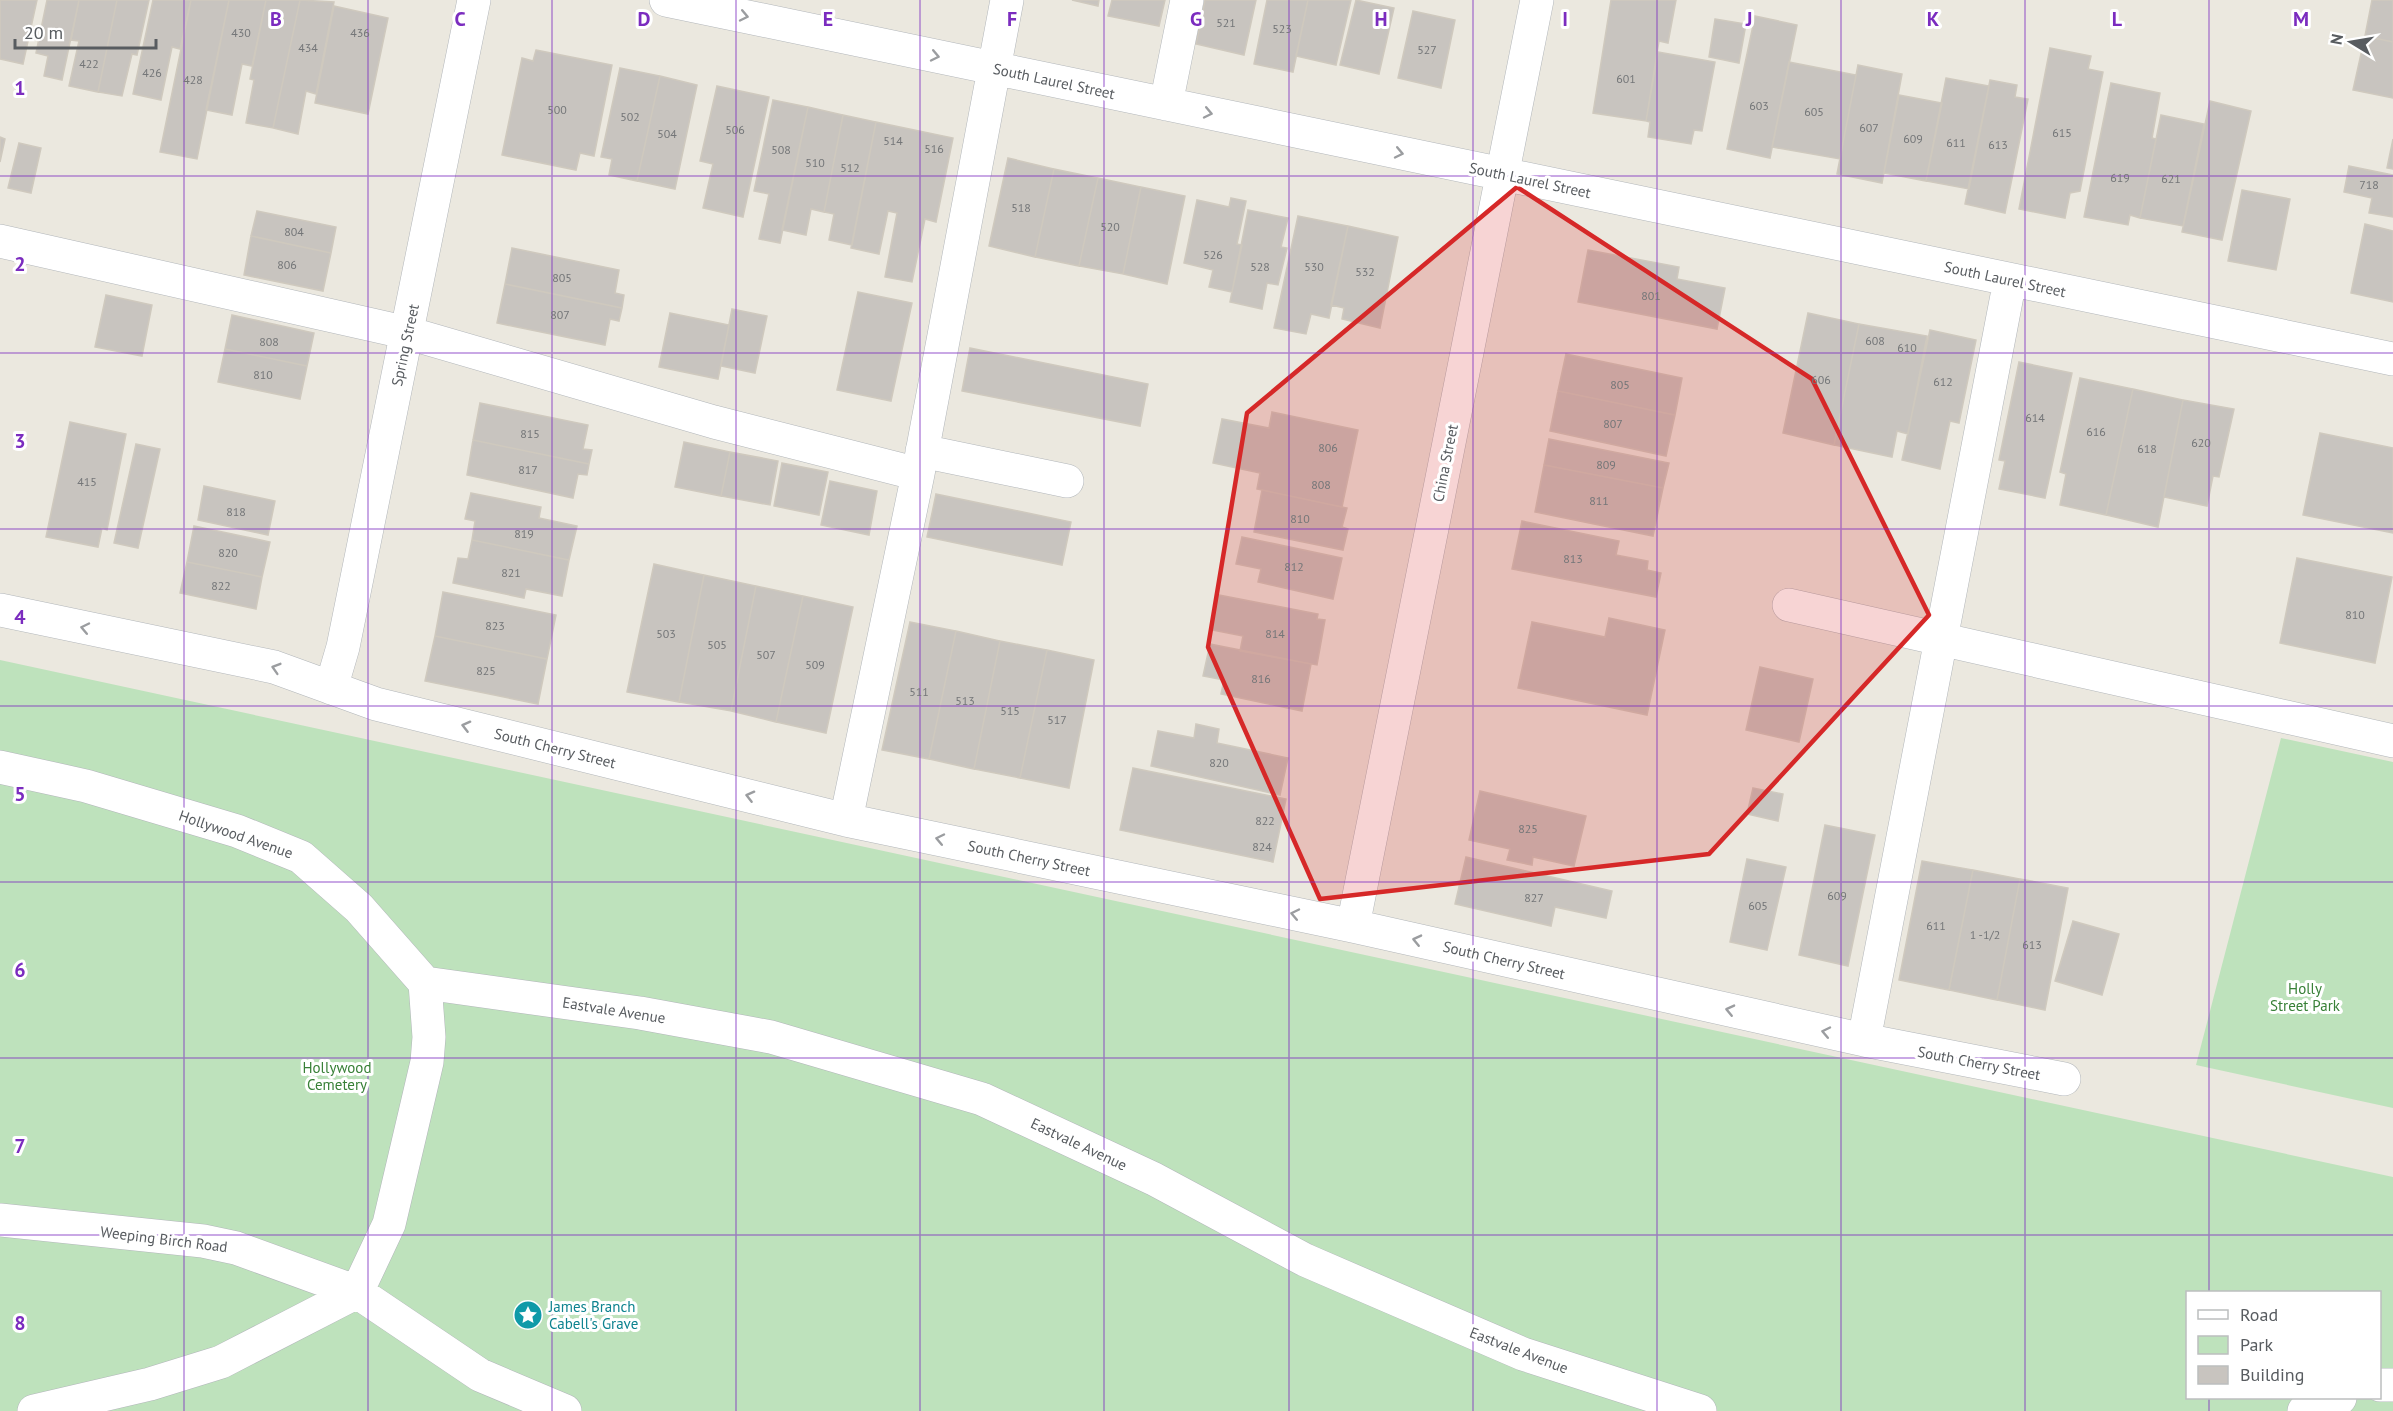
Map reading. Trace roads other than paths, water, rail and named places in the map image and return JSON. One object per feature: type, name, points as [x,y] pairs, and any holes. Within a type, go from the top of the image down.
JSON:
[{"type":"street","name":"Spring Street","points":[[331,688],[343,647],[474,0]]},
{"type":"street","name":"South Laurel Street","points":[[666,0],[2393,359]]},
{"type":"street","points":[[846,820],[920,462],[1007,0]]},
{"type":"street","points":[[1166,104],[1187,0]]},
{"type":"street","name":"China Street","points":[[1353,926],[1537,0]]},
{"type":"street","points":[[0,241],[408,333],[714,422],[920,462],[1067,481]]},
{"type":"street","points":[[1864,1040],[2010,280]]},
{"type":"street","points":[[1789,605],[2393,741]]},
{"type":"street","name":"South Cherry Street","points":[[0,610],[274,667],[376,704],[846,820],[1353,926],[1864,1040],[2064,1079]]},
{"type":"street","name":"Hollywood Avenue","points":[[0,767],[86,786],[215,825],[301,857],[359,908],[425,983]]},
{"type":"street","points":[[34,1411],[150,1384],[220,1362],[357,1292],[389,1224],[427,1062],[429,1037],[425,983]]},
{"type":"street","name":"Eastvale Avenue","points":[[425,983],[640,1013],[771,1037],[982,1099],[1154,1179],[1305,1260],[1523,1354],[1700,1411]]},
{"type":"street","name":"Weeping Birch Road","points":[[0,1220],[202,1241],[236,1248],[357,1292],[480,1375],[564,1411]]},
{"type":"street","points":[[2304,1411],[2337,1399]]},
{"type":"place","name":"James Branch Cabell's Grave","points":[[528,1315]]},
{"type":"park label","name":"Holly Street Park","points":[[2305,996]]},
{"type":"park label","name":"Hollywood Cemetery","points":[[337,1076]]}]
